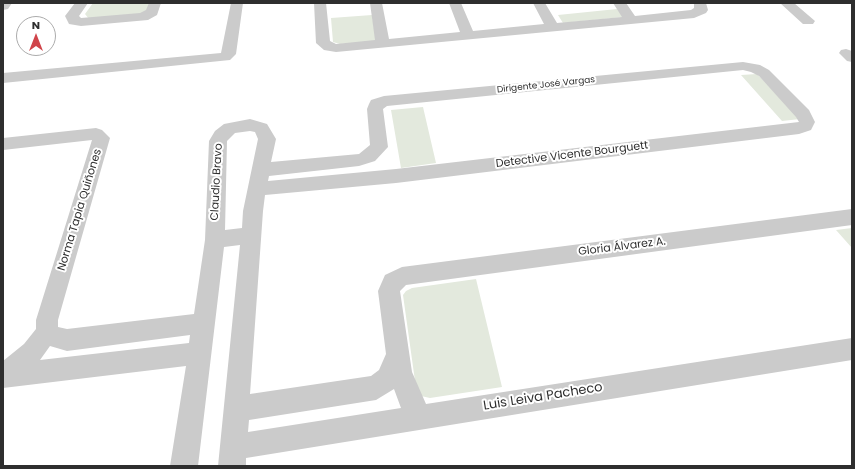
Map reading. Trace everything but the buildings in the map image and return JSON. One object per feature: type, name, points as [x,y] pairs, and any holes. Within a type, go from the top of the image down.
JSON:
[{"type":"street","points":[[3,6],[6,3]]},
{"type":"street","points":[[82,3],[72,16],[74,21],[81,22],[143,17],[152,12],[156,3]]},
{"type":"street","points":[[3,78],[224,57],[230,52],[237,3]]},
{"type":"street","points":[[320,3],[322,41],[327,46],[336,48],[694,14],[702,10],[700,3]]},
{"type":"street","points":[[376,3],[383,44]]},
{"type":"street","points":[[455,3],[468,35]]},
{"type":"street","points":[[539,3],[553,27]]},
{"type":"street","points":[[619,3],[631,20]]},
{"type":"street","points":[[786,3],[808,21]]},
{"type":"street","points":[[852,52],[846,52],[852,58]]},
{"type":"street","name":"Dirigente José Vargas","points":[[396,176],[384,162],[376,149],[374,108],[377,104],[384,101],[743,66],[755,68]]},
{"type":"street","name":"Detective Vicente Bourguett","points":[[260,180],[396,176],[791,129],[805,126],[807,122],[803,114],[764,73],[755,68]]},
{"type":"street","name":"Claudio Bravo","points":[[184,466],[215,240],[217,148],[221,135],[230,128],[250,125],[261,128],[266,134],[267,139],[251,235],[233,457]]},
{"type":"street","name":"Norma Tapia Quiñones","points":[[3,144],[90,134],[96,134],[101,138],[47,320],[55,336],[54,353],[47,371]]},
{"type":"street","points":[[260,180],[359,160],[376,149]]},
{"type":"street","name":"Gloria Álvarez A.","points":[[396,356],[389,291],[393,282],[408,275],[852,217]]},
{"type":"street","points":[[215,240],[251,235]]},
{"type":"street","points":[[3,376],[32,352],[55,336],[204,323]]},
{"type":"street","name":"Luis Leiva Pacheco","points":[[233,457],[419,417],[852,349]]},
{"type":"street","points":[[3,376],[200,353]]},
{"type":"street","points":[[237,409],[376,388],[393,372],[396,356]]},
{"type":"street","points":[[396,356],[405,388],[419,417]]},
{"type":"shaded area","points":[[93,3],[151,3],[148,12],[141,15],[89,19],[85,14]]},
{"type":"shaded area","points":[[617,9],[623,17],[563,23],[558,15]]},
{"type":"shaded area","points":[[372,15],[376,41],[340,44],[333,42],[331,18]]},
{"type":"shaded area","points":[[757,74],[800,119],[782,121],[741,75]]},
{"type":"shaded area","points":[[423,107],[436,163],[401,168],[391,110]]},
{"type":"shaded area","points":[[852,228],[852,248],[836,230]]},
{"type":"shaded area","points":[[476,279],[502,387],[430,398],[421,396],[416,388],[403,295],[406,291],[412,288]]}]
